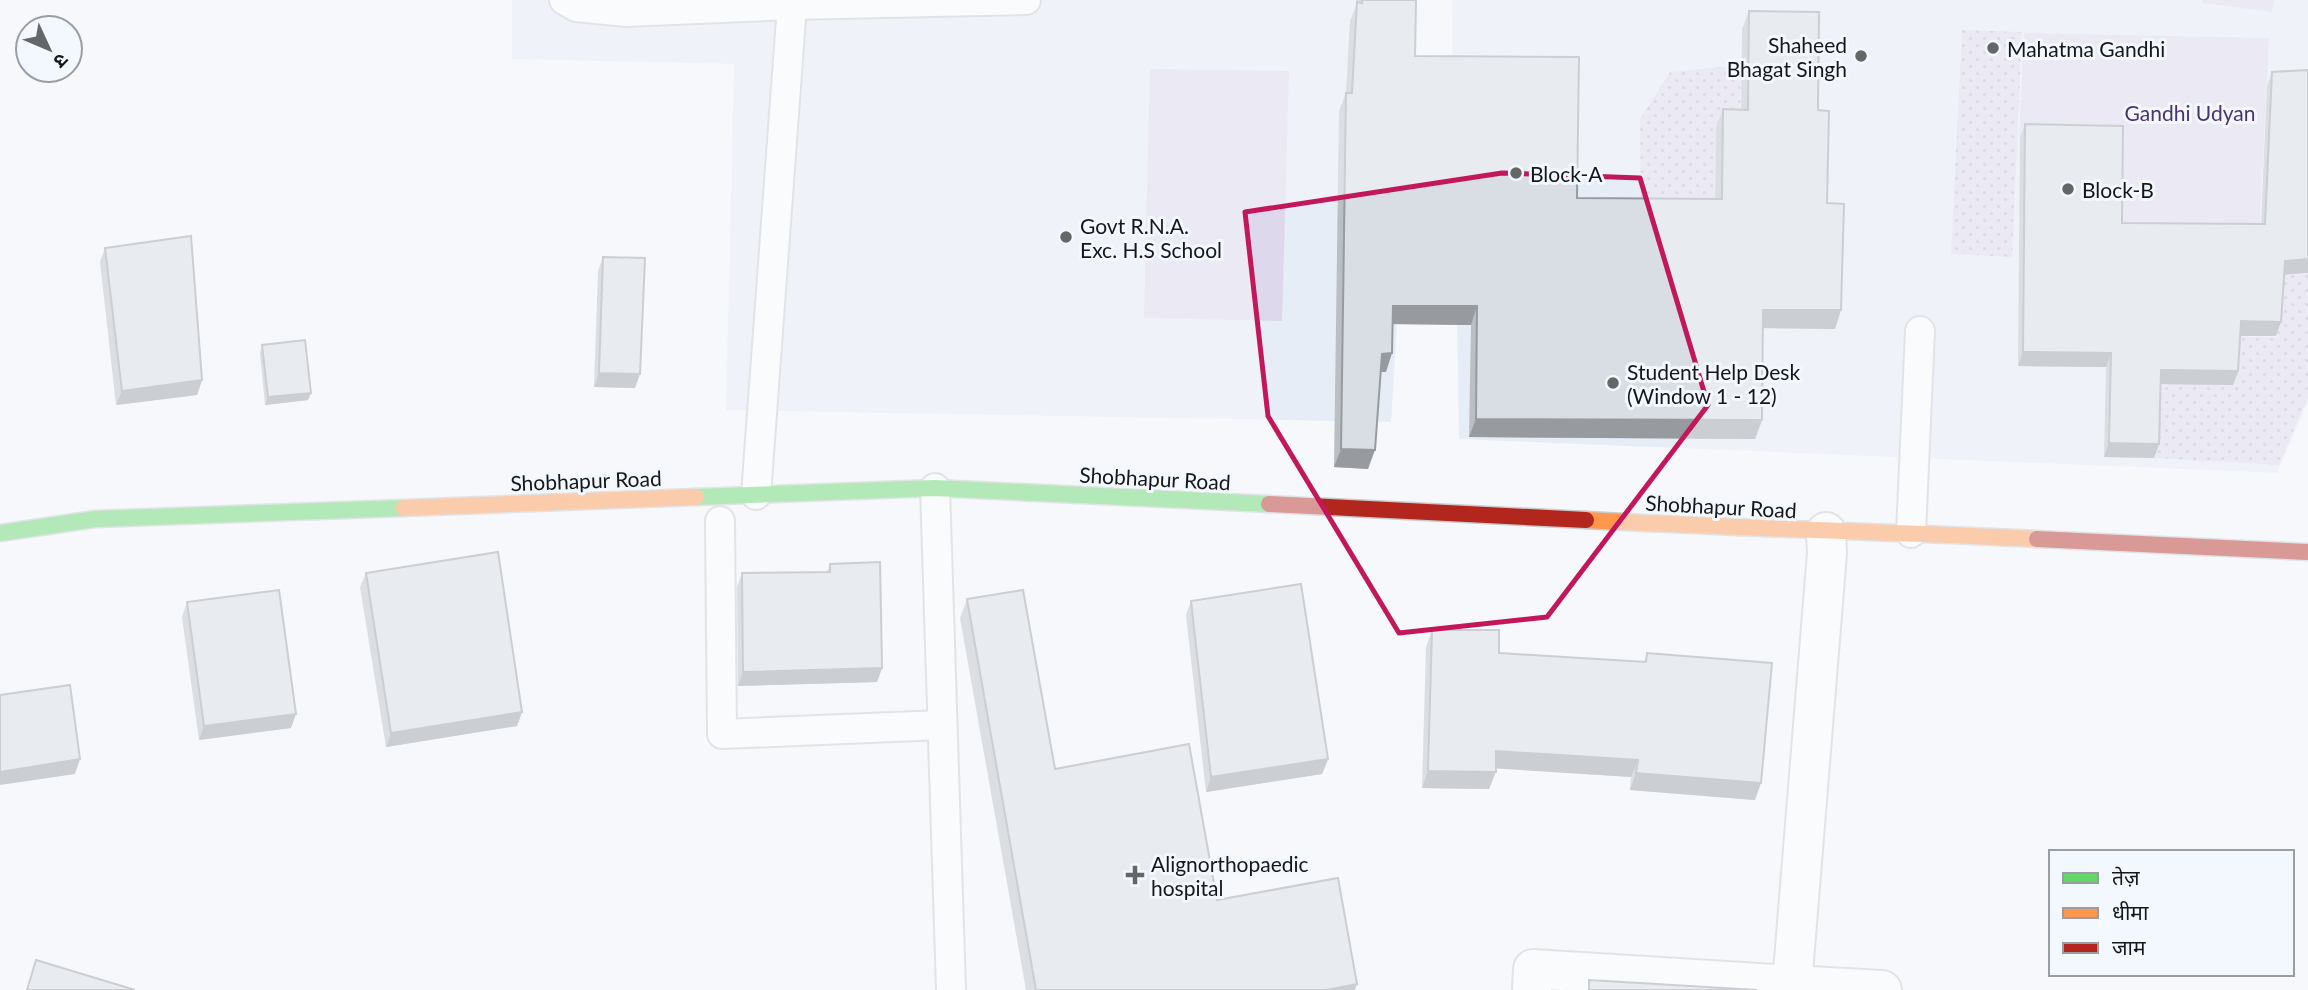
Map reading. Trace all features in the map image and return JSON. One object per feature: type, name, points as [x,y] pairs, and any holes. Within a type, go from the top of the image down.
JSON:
[{"type":"main road","name":"Shobhapur Road","points":[[0,533],[95,519],[756,495],[935,508],[1827,547],[1911,533],[2308,552]]},
{"type":"street","points":[[1792,987],[1827,547]]},
{"type":"street","points":[[1532,990],[1533,969],[1792,987],[1882,990]]},
{"type":"lane","points":[[564,0],[576,7],[626,12],[1026,0]]},
{"type":"lane","points":[[756,495],[792,5]]},
{"type":"lane","points":[[1911,533],[1920,331]]},
{"type":"lane","points":[[935,508],[951,990]]},
{"type":"lane","points":[[720,521],[722,734],[942,725]]},
{"type":"highlighted area","points":[[1502,173],[1640,178],[1708,405],[1547,617],[1399,633],[1268,416],[1245,212]]},
{"type":"shaded area","name":"Govt R.N.A. Exc. H.S School","points":[[512,0],[1417,0],[1391,422],[726,410],[734,64],[512,59]]},
{"type":"shaded area","points":[[1452,0],[2308,0],[2308,402],[2277,473],[1459,439]]},
{"type":"green space","points":[[2203,0],[2274,0],[2272,12],[2202,3]]},
{"type":"green space","points":[[1962,30],[2022,32],[2012,257],[1951,254]]},
{"type":"green space","name":"Gandhi Udyan","points":[[2024,33],[2269,38],[2259,237],[2118,236],[2119,140],[2019,138]]},
{"type":"green space","points":[[1741,65],[1740,127],[1716,128],[1714,217],[1641,217],[1640,119],[1670,72]]},
{"type":"green space","points":[[1150,69],[1289,71],[1282,321],[1144,318]]},
{"type":"green space","points":[[2308,274],[2308,397],[2279,465],[2155,458],[2168,337],[2277,337],[2280,275]]},
{"type":"building","points":[[1362,0],[1416,0],[1415,56],[1579,57],[1577,198],[1722,199],[1723,109],[1748,110],[1749,11],[1819,12],[1818,110],[1829,111],[1827,203],[1844,204],[1841,310],[1763,310],[1762,420],[1476,419],[1477,306],[1393,306],[1392,353],[1382,354],[1375,450],[1341,449],[1346,93],[1352,93],[1357,2],[1362,3]]},
{"type":"building","name":"Block-B","points":[[2308,70],[2308,259],[2285,261],[2281,322],[2241,321],[2238,371],[2161,370],[2159,444],[2109,443],[2111,353],[2023,352],[2025,124],[2123,126],[2122,223],[2265,224],[2272,72]]},
{"type":"building","points":[[191,236],[202,380],[122,391],[105,248]]},
{"type":"building","points":[[603,257],[645,258],[640,374],[599,373]]},
{"type":"building","points":[[305,340],[311,393],[268,397],[262,345]]},
{"type":"building","points":[[498,552],[522,712],[391,733],[366,573]]},
{"type":"building","points":[[880,562],[882,668],[743,672],[742,573],[830,572],[830,564]]},
{"type":"building","points":[[1301,584],[1328,759],[1211,777],[1191,601]]},
{"type":"building","points":[[279,590],[296,714],[204,726],[187,602]]},
{"type":"building","points":[[1023,590],[1055,769],[1189,744],[1217,900],[1338,878],[1357,984],[1326,990],[1036,990],[967,599]]},
{"type":"building","points":[[1432,630],[1499,630],[1499,653],[1646,662],[1647,653],[1772,663],[1761,783],[1636,773],[1638,760],[1496,751],[1496,772],[1428,771]]},
{"type":"building","points":[[70,685],[80,759],[0,772],[0,695]]},
{"type":"building","points":[[36,960],[135,990],[27,990]]},
{"type":"building","points":[[1589,980],[1757,990],[1589,990]]},
{"type":"traffic: fast","points":[[696,497],[935,488],[1269,504]]},
{"type":"traffic: fast","points":[[0,533],[95,519],[404,508]]},
{"type":"traffic: slow","points":[[404,508],[696,497]]},
{"type":"traffic: slow","points":[[1586,520],[2037,539]]},
{"type":"traffic: jam","points":[[1269,504],[1586,520]]},
{"type":"traffic: jam","points":[[2037,539],[2308,552]]},
{"type":"place","name":"Mahatma Gandhi","points":[[1993,48]]},
{"type":"place","name":"Shaheed Bhagat Singh","points":[[1861,56]]},
{"type":"place","name":"Block-A","points":[[1516,173]]},
{"type":"place","name":"Block-B","points":[[2068,189]]},
{"type":"place","name":"Govt R.N.A. Exc. H.S School","points":[[1066,237]]},
{"type":"place","name":"Student Help Desk (Window 1 - 12)","points":[[1613,383]]},
{"type":"place","name":"Alignorthopaedic hospital","points":[[1135,875]]}]
